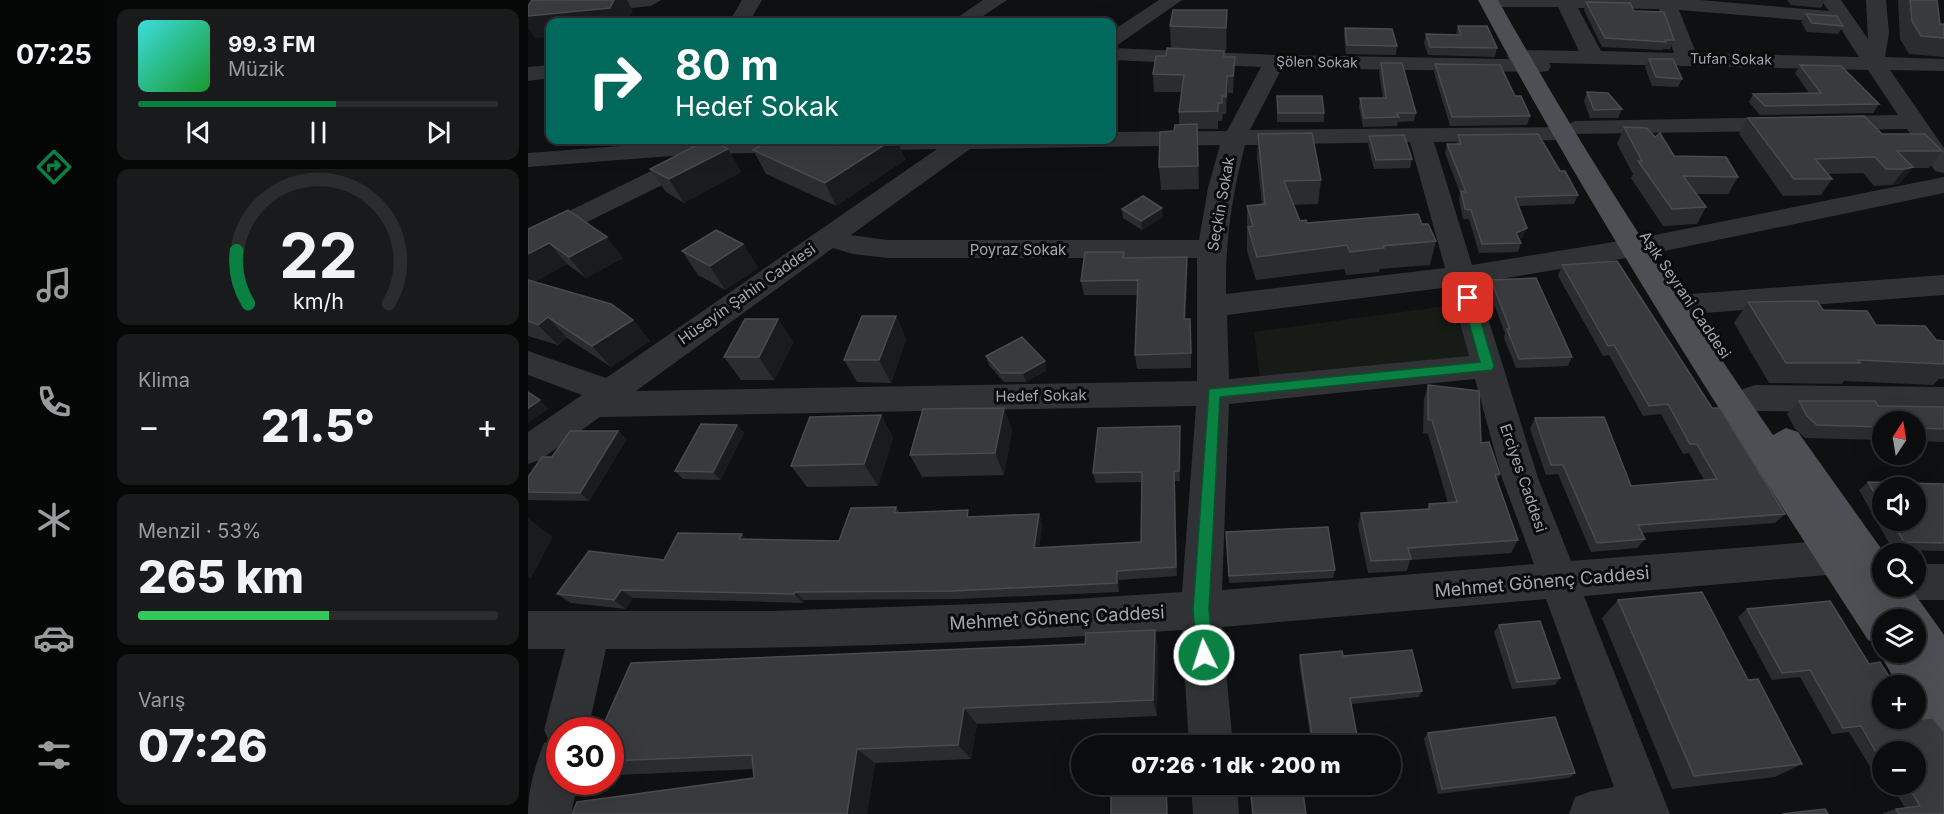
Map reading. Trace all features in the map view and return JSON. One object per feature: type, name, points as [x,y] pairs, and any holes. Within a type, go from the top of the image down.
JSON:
[{"type":"main road","points":[[1497,0],[1568,131],[1640,246],[1868,575],[1877,609]]},
{"type":"main road","name":"Aşık Seyrani Caddesi","points":[[1640,246],[1690,304],[1755,398],[1868,575],[1899,609]]},
{"type":"main road","points":[[1926,644],[1944,670]]},
{"type":"main road","points":[[1907,663],[1944,718]]},
{"type":"street","points":[[531,15],[651,0]]},
{"type":"street","points":[[741,18],[752,0]]},
{"type":"street","points":[[972,18],[997,0]]},
{"type":"street","points":[[1116,37],[1170,0]]},
{"type":"street","points":[[1497,0],[1667,1],[1837,9],[1944,166]]},
{"type":"street","points":[[1873,62],[1879,33],[1876,0]]},
{"type":"street","points":[[1667,1],[1687,58]]},
{"type":"street","points":[[1565,2],[1593,57]]},
{"type":"street","name":"Şölen Sokak","points":[[1116,54],[1275,61],[1529,61]]},
{"type":"street","name":"Tufan Sokak","points":[[1529,61],[1593,57],[1687,58],[1944,66]]},
{"type":"street","name":"Seçkin Sokak","points":[[1210,735],[1201,610],[1213,393],[1211,249],[1221,188],[1234,140],[1275,61]]},
{"type":"street","points":[[528,74],[546,72]]},
{"type":"street","points":[[1116,140],[1420,136],[1914,122]]},
{"type":"street","name":"Erciyes Caddesi","points":[[1420,136],[1520,477],[1646,810]]},
{"type":"street","points":[[528,160],[707,144]]},
{"type":"street","points":[[528,242],[725,144]]},
{"type":"street","name":"Hüseyin Şahin Caddesi","points":[[528,450],[961,144]]},
{"type":"street","points":[[1213,306],[1461,276],[1640,246],[1944,185]]},
{"type":"street","name":"Poyraz Sokak","points":[[827,237],[853,245],[887,249],[1211,249]]},
{"type":"street","points":[[1690,304],[1944,285]]},
{"type":"street","name":"Hedef Sokak","points":[[528,363],[601,398],[1213,393],[1488,366]]},
{"type":"street","points":[[1755,398],[1944,400]]},
{"type":"street","name":"Mehmet Gönenç Caddesi","points":[[528,630],[898,627],[1201,610],[1559,580],[1868,575]]},
{"type":"street","points":[[1926,582],[1944,582]]},
{"type":"street","points":[[569,717],[590,631]]},
{"type":"street","points":[[548,814],[552,795]]},
{"type":"street","points":[[1215,795],[1216,814]]},
{"type":"street","points":[[1592,814],[1646,810]]},
{"type":"shaded area","points":[[1453,305],[1477,377],[1262,394],[1254,332]]},
{"type":"building","points":[[532,0],[614,0],[610,8],[528,16],[528,6]]},
{"type":"building","points":[[1910,0],[1937,0],[1940,24],[1944,24],[1944,38],[1921,36],[1912,21]]},
{"type":"building","points":[[1586,2],[1630,3],[1634,11],[1664,12],[1674,40],[1665,40],[1666,42],[1605,38]]},
{"type":"building","points":[[1173,10],[1227,10],[1226,28],[1170,26]]},
{"type":"building","points":[[1806,14],[1837,16],[1843,26],[1812,23]]},
{"type":"building","points":[[1458,26],[1487,26],[1497,48],[1430,47],[1426,34],[1461,35]]},
{"type":"building","points":[[1345,28],[1392,29],[1397,46],[1347,45]]},
{"type":"building","points":[[1167,48],[1224,51],[1224,57],[1235,57],[1233,76],[1227,76],[1226,97],[1222,96],[1222,103],[1218,103],[1218,111],[1179,112],[1184,75],[1153,74],[1156,56],[1166,56]]},
{"type":"building","points":[[1649,59],[1673,59],[1682,79],[1656,77]]},
{"type":"building","points":[[1381,63],[1402,63],[1416,113],[1397,113],[1399,117],[1364,118],[1360,98],[1386,98]]},
{"type":"building","points":[[1435,64],[1500,65],[1515,96],[1521,96],[1530,116],[1452,117]]},
{"type":"building","points":[[1800,65],[1841,66],[1879,104],[1765,106],[1753,94],[1821,93]]},
{"type":"building","points":[[1587,92],[1608,93],[1622,109],[1594,110]]},
{"type":"building","points":[[1277,96],[1322,96],[1324,113],[1278,113]]},
{"type":"building","points":[[1864,116],[1882,134],[1925,134],[1942,151],[1897,151],[1913,167],[1905,169],[1886,169],[1875,157],[1815,159],[1832,179],[1794,179],[1748,118]]},
{"type":"building","points":[[1197,124],[1198,166],[1159,167],[1160,132],[1174,131],[1175,125]]},
{"type":"building","points":[[1624,127],[1647,128],[1655,137],[1660,133],[1674,156],[1726,157],[1738,177],[1683,176],[1706,207],[1672,209],[1638,161],[1642,161]]},
{"type":"building","points":[[1312,133],[1321,180],[1284,181],[1300,221],[1306,220],[1307,223],[1418,214],[1422,224],[1428,224],[1436,241],[1350,252],[1347,245],[1257,257],[1248,227],[1253,226],[1247,206],[1265,204],[1258,134]]},
{"type":"building","points":[[1538,134],[1560,171],[1565,171],[1578,195],[1515,197],[1527,228],[1516,233],[1521,243],[1482,244],[1471,210],[1465,209],[1461,191],[1466,192],[1447,144],[1461,144],[1458,135]]},
{"type":"building","points":[[1404,135],[1412,159],[1376,160],[1369,136]]},
{"type":"building","points":[[699,144],[719,144],[728,149],[669,179],[650,169]]},
{"type":"building","points":[[764,144],[830,144],[835,146],[838,144],[886,144],[825,183],[753,150]]},
{"type":"building","points":[[1143,196],[1162,208],[1141,221],[1122,209]]},
{"type":"building","points":[[568,210],[607,237],[569,257],[549,243],[528,254],[528,229]]},
{"type":"building","points":[[716,230],[743,244],[710,266],[682,251]]},
{"type":"building","points":[[1085,252],[1124,252],[1123,258],[1187,257],[1184,319],[1190,319],[1191,353],[1135,355],[1138,280],[1081,281]]},
{"type":"building","points":[[1617,261],[1712,408],[1720,408],[1785,514],[1638,525],[1645,539],[1597,543],[1563,465],[1551,465],[1535,418],[1604,417],[1631,486],[1717,479],[1697,444],[1690,444],[1668,404],[1649,406],[1614,345],[1608,346],[1562,265]]},
{"type":"building","points":[[1536,278],[1572,357],[1519,359],[1491,280]]},
{"type":"building","points":[[528,280],[611,304],[633,320],[592,346],[548,317],[538,325],[528,321]]},
{"type":"building","points":[[1817,301],[1823,310],[1867,311],[1876,325],[1925,326],[1936,340],[1944,341],[1944,364],[1858,360],[1860,363],[1786,363],[1748,302]]},
{"type":"building","points":[[862,316],[896,316],[879,360],[844,360]]},
{"type":"building","points":[[745,319],[778,319],[759,357],[724,357]]},
{"type":"building","points":[[1022,337],[1045,361],[1023,373],[1001,373],[986,356]]},
{"type":"building","points":[[1428,385],[1479,391],[1481,443],[1489,442],[1500,474],[1495,475],[1518,540],[1408,548],[1411,559],[1371,561],[1361,513],[1430,509],[1429,504],[1457,502],[1432,420],[1428,420]]},
{"type":"building","points":[[528,392],[540,400],[528,408]]},
{"type":"building","points":[[1799,401],[1875,401],[1878,406],[1944,407],[1944,429],[1926,428],[1926,411],[1872,411],[1872,427],[1817,425],[1807,416]]},
{"type":"building","points":[[1004,408],[995,453],[910,455],[923,409]]},
{"type":"building","points":[[881,415],[864,464],[791,466],[810,417]]},
{"type":"building","points":[[701,424],[737,425],[713,472],[675,471]]},
{"type":"building","points":[[1180,426],[1179,471],[1174,471],[1176,567],[1117,571],[1117,583],[952,591],[795,592],[794,594],[621,590],[614,600],[557,594],[589,551],[664,560],[678,533],[742,534],[739,539],[839,541],[851,508],[896,507],[894,513],[968,510],[967,517],[1039,514],[1034,548],[1141,542],[1142,472],[1093,473],[1098,428]]},
{"type":"building","points":[[570,431],[618,431],[580,493],[528,492],[528,477],[542,457],[552,457]]},
{"type":"building","points":[[1926,484],[1944,484],[1944,543],[1904,542],[1898,531],[1926,531]]},
{"type":"building","points":[[1328,527],[1335,570],[1229,576],[1226,532]]},
{"type":"building","points":[[1702,592],[1748,680],[1758,679],[1802,764],[1694,776],[1618,600]]},
{"type":"building","points":[[1830,601],[1869,664],[1881,663],[1888,675],[1872,675],[1872,729],[1926,729],[1926,719],[1932,718],[1944,732],[1944,814],[1899,814],[1896,809],[1920,806],[1914,795],[1926,795],[1926,741],[1872,741],[1872,745],[1861,726],[1843,728],[1810,670],[1782,673],[1747,609]]},
{"type":"building","points":[[1540,621],[1560,678],[1517,682],[1499,625]]},
{"type":"building","points":[[1155,630],[1153,700],[964,708],[958,745],[857,749],[847,814],[572,814],[577,802],[754,778],[752,755],[624,760],[624,717],[607,717],[631,663],[1085,644],[1086,633]]},
{"type":"building","points":[[1412,650],[1422,691],[1350,698],[1357,735],[1312,735],[1300,655],[1342,651],[1343,656]]},
{"type":"building","points":[[1555,717],[1575,773],[1442,789],[1428,733]]},
{"type":"building","points":[[1111,795],[1166,795],[1167,814],[1111,814]]},
{"type":"building","points":[[1251,795],[1303,795],[1306,814],[1253,814]]},
{"type":"building","points":[[1825,809],[1828,814],[1782,814]]},
{"type":"route","points":[[1204,655],[1201,610],[1213,393],[1488,366],[1468,298]]}]
